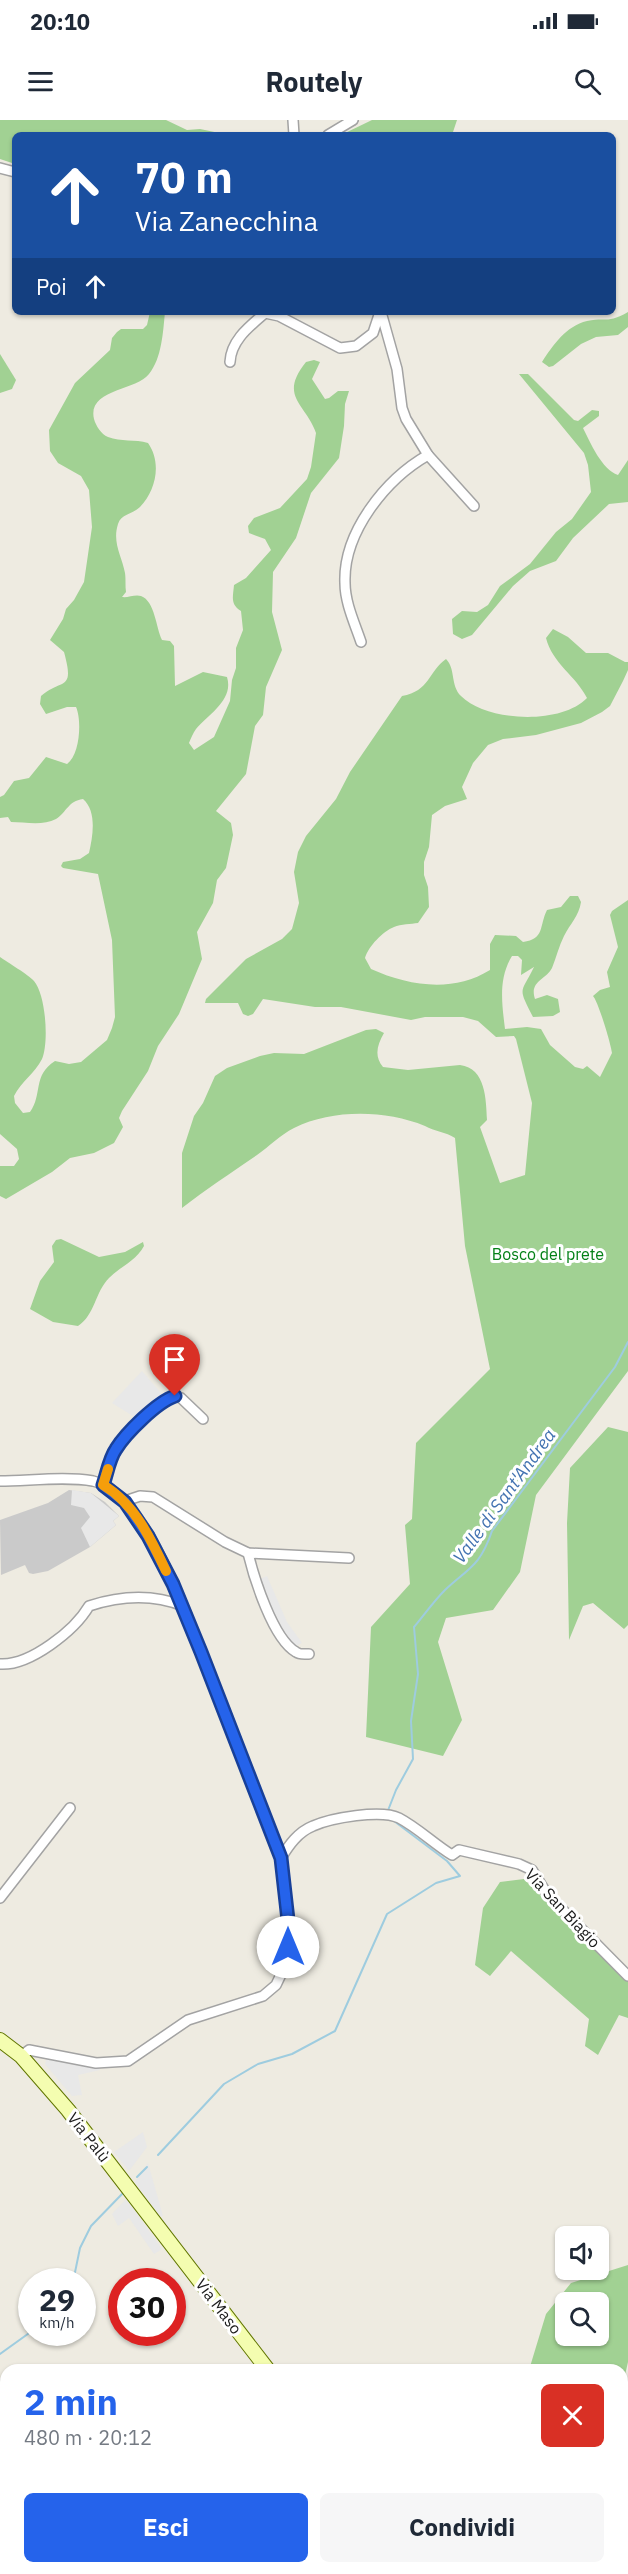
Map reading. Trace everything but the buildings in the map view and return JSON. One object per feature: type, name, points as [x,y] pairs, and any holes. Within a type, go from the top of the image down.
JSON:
[{"type":"main road","name":"Via Palù","points":[[0,2040],[21,2056],[68,2110],[170,2242]]},
{"type":"main road","name":"Via Maso","points":[[170,2242],[263,2364]]},
{"type":"street","points":[[332,132],[353,120]]},
{"type":"street","points":[[230,362],[231,351],[238,340],[263,315]]},
{"type":"street","points":[[274,315],[340,348],[356,346],[373,333],[380,315]]},
{"type":"street","points":[[382,315],[397,369],[402,408],[428,455],[474,506]]},
{"type":"street","points":[[361,642],[344,584],[346,564],[352,544],[359,528],[384,494],[411,465],[428,455]]},
{"type":"street","points":[[103,1485],[116,1449],[166,1399],[175,1396],[181,1398],[204,1419]]},
{"type":"street","points":[[0,1481],[82,1480],[103,1485],[125,1502],[148,1536],[183,1606],[281,1858],[288,1920],[286,1964],[276,1985],[263,1996],[188,2020],[128,2061],[96,2062],[29,2050],[21,2056]]},
{"type":"street","points":[[125,1502],[140,1496],[153,1497],[225,1542],[248,1553],[349,1558]]},
{"type":"street","points":[[248,1553],[255,1580],[274,1624],[290,1648],[298,1654],[309,1654]]},
{"type":"street","points":[[0,1664],[12,1664],[34,1654],[70,1630],[82,1618],[89,1606],[114,1598],[165,1599],[183,1606]]},
{"type":"street","points":[[0,1898],[70,1808]]},
{"type":"street","name":"Via San Biagio","points":[[281,1858],[293,1839],[312,1826],[330,1820],[387,1814],[399,1818],[452,1855],[459,1850],[510,1861],[532,1870],[548,1894],[628,1976]]},
{"type":"shaded area","points":[[142,1371],[166,1399],[141,1421],[112,1403]]},
{"type":"shaded area","points":[[69,1490],[91,1493],[105,1502],[119,1516],[113,1521],[116,1525],[90,1547],[48,1571],[29,1573],[25,1565],[1,1575],[0,1520],[48,1503]]},
{"type":"shaded area","points":[[72,1490],[91,1493],[119,1516],[113,1521],[116,1525],[90,1547],[81,1528],[90,1517],[84,1508],[71,1505]]},
{"type":"shaded area","points":[[267,1576],[287,1622],[302,1643],[294,1647],[278,1624],[260,1579]]},
{"type":"shaded area","points":[[47,2057],[75,2065],[98,2066],[100,2070],[78,2075],[82,2095],[72,2096],[45,2064]]},
{"type":"shaded area","points":[[143,2132],[147,2147],[129,2171],[114,2152]]},
{"type":"shaded area","points":[[148,2163],[163,2216],[160,2216],[135,2182]]},
{"type":"shaded area","points":[[126,2199],[162,2249],[154,2254],[129,2218],[118,2226],[112,2214]]},
{"type":"green space","points":[[0,120],[166,120],[187,130],[200,129],[214,132],[12,132],[12,163],[0,159]]},
{"type":"green space","points":[[372,120],[457,120],[453,132],[347,132]]},
{"type":"green space","points":[[628,312],[628,327],[618,335],[596,337],[581,344],[553,366],[549,367],[542,362],[556,343],[573,327],[587,321],[615,318]]},
{"type":"green space","points":[[149,315],[165,315],[161,344],[153,368],[143,380],[105,396],[98,402],[94,409],[94,419],[99,430],[108,437],[148,443],[155,459],[155,476],[150,493],[140,507],[122,518],[116,531],[125,578],[126,592],[122,597],[141,596],[149,603],[162,640],[170,641],[174,646],[175,686],[203,672],[227,677],[227,693],[224,700],[191,737],[189,743],[194,750],[214,737],[230,701],[236,668],[236,648],[243,630],[241,611],[235,606],[233,600],[234,585],[246,578],[271,550],[265,539],[249,533],[248,526],[254,518],[280,508],[307,479],[311,467],[316,433],[294,392],[298,374],[306,362],[314,360],[320,362],[312,379],[325,399],[338,391],[349,391],[345,404],[339,458],[311,493],[296,538],[273,572],[272,612],[282,650],[266,687],[263,715],[255,726],[246,774],[216,811],[231,823],[233,835],[226,868],[217,880],[213,903],[197,932],[202,959],[179,1014],[158,1046],[148,1071],[122,1111],[119,1118],[123,1127],[114,1143],[94,1153],[70,1158],[52,1172],[6,1199],[0,1196],[0,1166],[14,1166],[19,1159],[17,1149],[0,1134],[0,957],[34,981],[44,1008],[45,1042],[42,1059],[14,1096],[15,1103],[23,1113],[30,1112],[34,1105],[40,1079],[48,1067],[55,1061],[69,1064],[81,1062],[107,1040],[115,1017],[112,940],[98,874],[61,866],[63,862],[80,859],[89,853],[93,824],[87,804],[83,799],[78,800],[56,819],[45,822],[11,822],[8,817],[0,818],[0,797],[14,781],[29,778],[46,757],[67,764],[75,753],[79,737],[76,707],[67,707],[46,714],[40,704],[41,696],[67,679],[64,652],[50,640],[63,619],[66,609],[84,582],[92,527],[89,490],[81,476],[58,463],[50,451],[49,430],[75,383],[110,350],[112,338],[117,332],[121,329],[143,329],[147,325]]},
{"type":"green space","points":[[0,354],[16,380],[12,389],[0,393]]},
{"type":"green space","points":[[519,374],[528,374],[574,420],[578,421],[592,410],[599,411],[599,416],[583,428],[597,455],[612,472],[618,475],[628,460],[628,502],[609,504],[573,538],[556,561],[530,571],[513,586],[472,635],[462,639],[453,634],[452,619],[462,611],[477,612],[488,605],[500,586],[530,564],[556,532],[572,519],[591,492],[588,465],[584,453]]},
{"type":"green space","name":"Bosco del prete","points":[[553,629],[568,637],[586,653],[608,653],[628,662],[628,670],[610,706],[581,723],[536,735],[503,739],[488,745],[473,763],[462,787],[467,799],[445,806],[432,815],[429,847],[424,862],[429,907],[418,923],[397,926],[385,932],[373,944],[365,958],[371,969],[400,980],[431,984],[461,982],[490,970],[490,944],[495,935],[516,936],[523,942],[535,938],[540,931],[547,910],[561,907],[570,896],[578,896],[581,902],[578,912],[564,936],[552,968],[534,988],[535,999],[547,995],[558,999],[560,1012],[553,1016],[533,1017],[523,990],[534,967],[521,975],[522,960],[518,956],[512,956],[503,983],[505,1029],[527,1027],[541,1029],[550,1045],[575,1067],[583,1069],[587,1066],[600,1077],[612,1053],[604,1023],[593,996],[600,990],[610,987],[607,972],[618,947],[610,915],[628,900],[628,1371],[536,1495],[520,1572],[493,1610],[446,1618],[438,1642],[462,1720],[443,1756],[366,1737],[371,1627],[410,1584],[405,1525],[412,1519],[416,1443],[490,1369],[465,1246],[455,1138],[393,1117],[359,1114],[325,1117],[289,1131],[182,1208],[182,1153],[194,1116],[203,1103],[215,1076],[227,1068],[274,1053],[304,1054],[366,1030],[376,1029],[384,1033],[378,1050],[378,1059],[383,1067],[408,1070],[460,1065],[469,1067],[475,1072],[483,1086],[486,1103],[487,1120],[480,1127],[500,1183],[525,1175],[532,1103],[514,1036],[496,1037],[478,1021],[463,1017],[425,1017],[411,1020],[341,1007],[315,1007],[263,999],[253,1014],[248,1016],[243,1014],[238,1003],[205,1003],[206,999],[246,959],[282,939],[292,929],[299,903],[294,872],[298,852],[306,836],[336,799],[350,772],[402,696],[411,694],[423,686],[446,659],[451,667],[455,687],[461,696],[473,705],[488,711],[524,717],[543,716],[575,707],[587,698],[549,647],[546,638]]},
{"type":"green space","points":[[61,1239],[99,1257],[125,1252],[143,1242],[144,1246],[133,1260],[104,1284],[92,1310],[78,1326],[53,1322],[30,1309],[40,1281],[54,1262],[52,1246],[56,1240]]},
{"type":"green space","points":[[608,1427],[628,1432],[628,1625],[624,1629],[593,1603],[583,1606],[569,1640],[567,1523],[570,1468]]},
{"type":"green space","points":[[524,1879],[628,1982],[628,2018],[619,2015],[598,2055],[585,2046],[589,2019],[511,1951],[490,1976],[475,1965],[483,1908],[500,1882]]},
{"type":"green space","points":[[628,2265],[628,2364],[531,2364],[546,2314],[555,2303],[555,2346],[609,2346],[609,2292],[564,2292],[571,2283],[580,2280],[609,2280],[609,2271]]},
{"type":"waterway","name":"Valle di Sant'Andrea","points":[[387,1813],[396,1790],[413,1759],[411,1721],[418,1674],[414,1627],[441,1594],[478,1559],[492,1531],[615,1367],[628,1342]]},
{"type":"waterway","name":"Valle di Sant'Andrea","points":[[158,2155],[224,2084],[258,2064],[292,2054],[335,2031],[387,1914],[436,1883],[460,1876],[447,1861],[390,1818]]},
{"type":"waterway","name":"Valle di Sant'Andrea","points":[[137,2177],[147,2167]]},
{"type":"waterway","name":"Valle di Sant'Andrea","points":[[76,2268],[80,2248],[91,2226],[123,2193]]},
{"type":"waterway","name":"Valle di Sant'Andrea","points":[[0,2354],[18,2341]]},
{"type":"slow traffic","points":[[108,1469],[103,1485],[114,1492],[133,1511],[166,1571]]},
{"type":"route","points":[[175,1396],[166,1399],[141,1421],[116,1449],[103,1485],[114,1492],[133,1511],[164,1566],[183,1606],[281,1858],[288,1920],[288,1947]]}]
